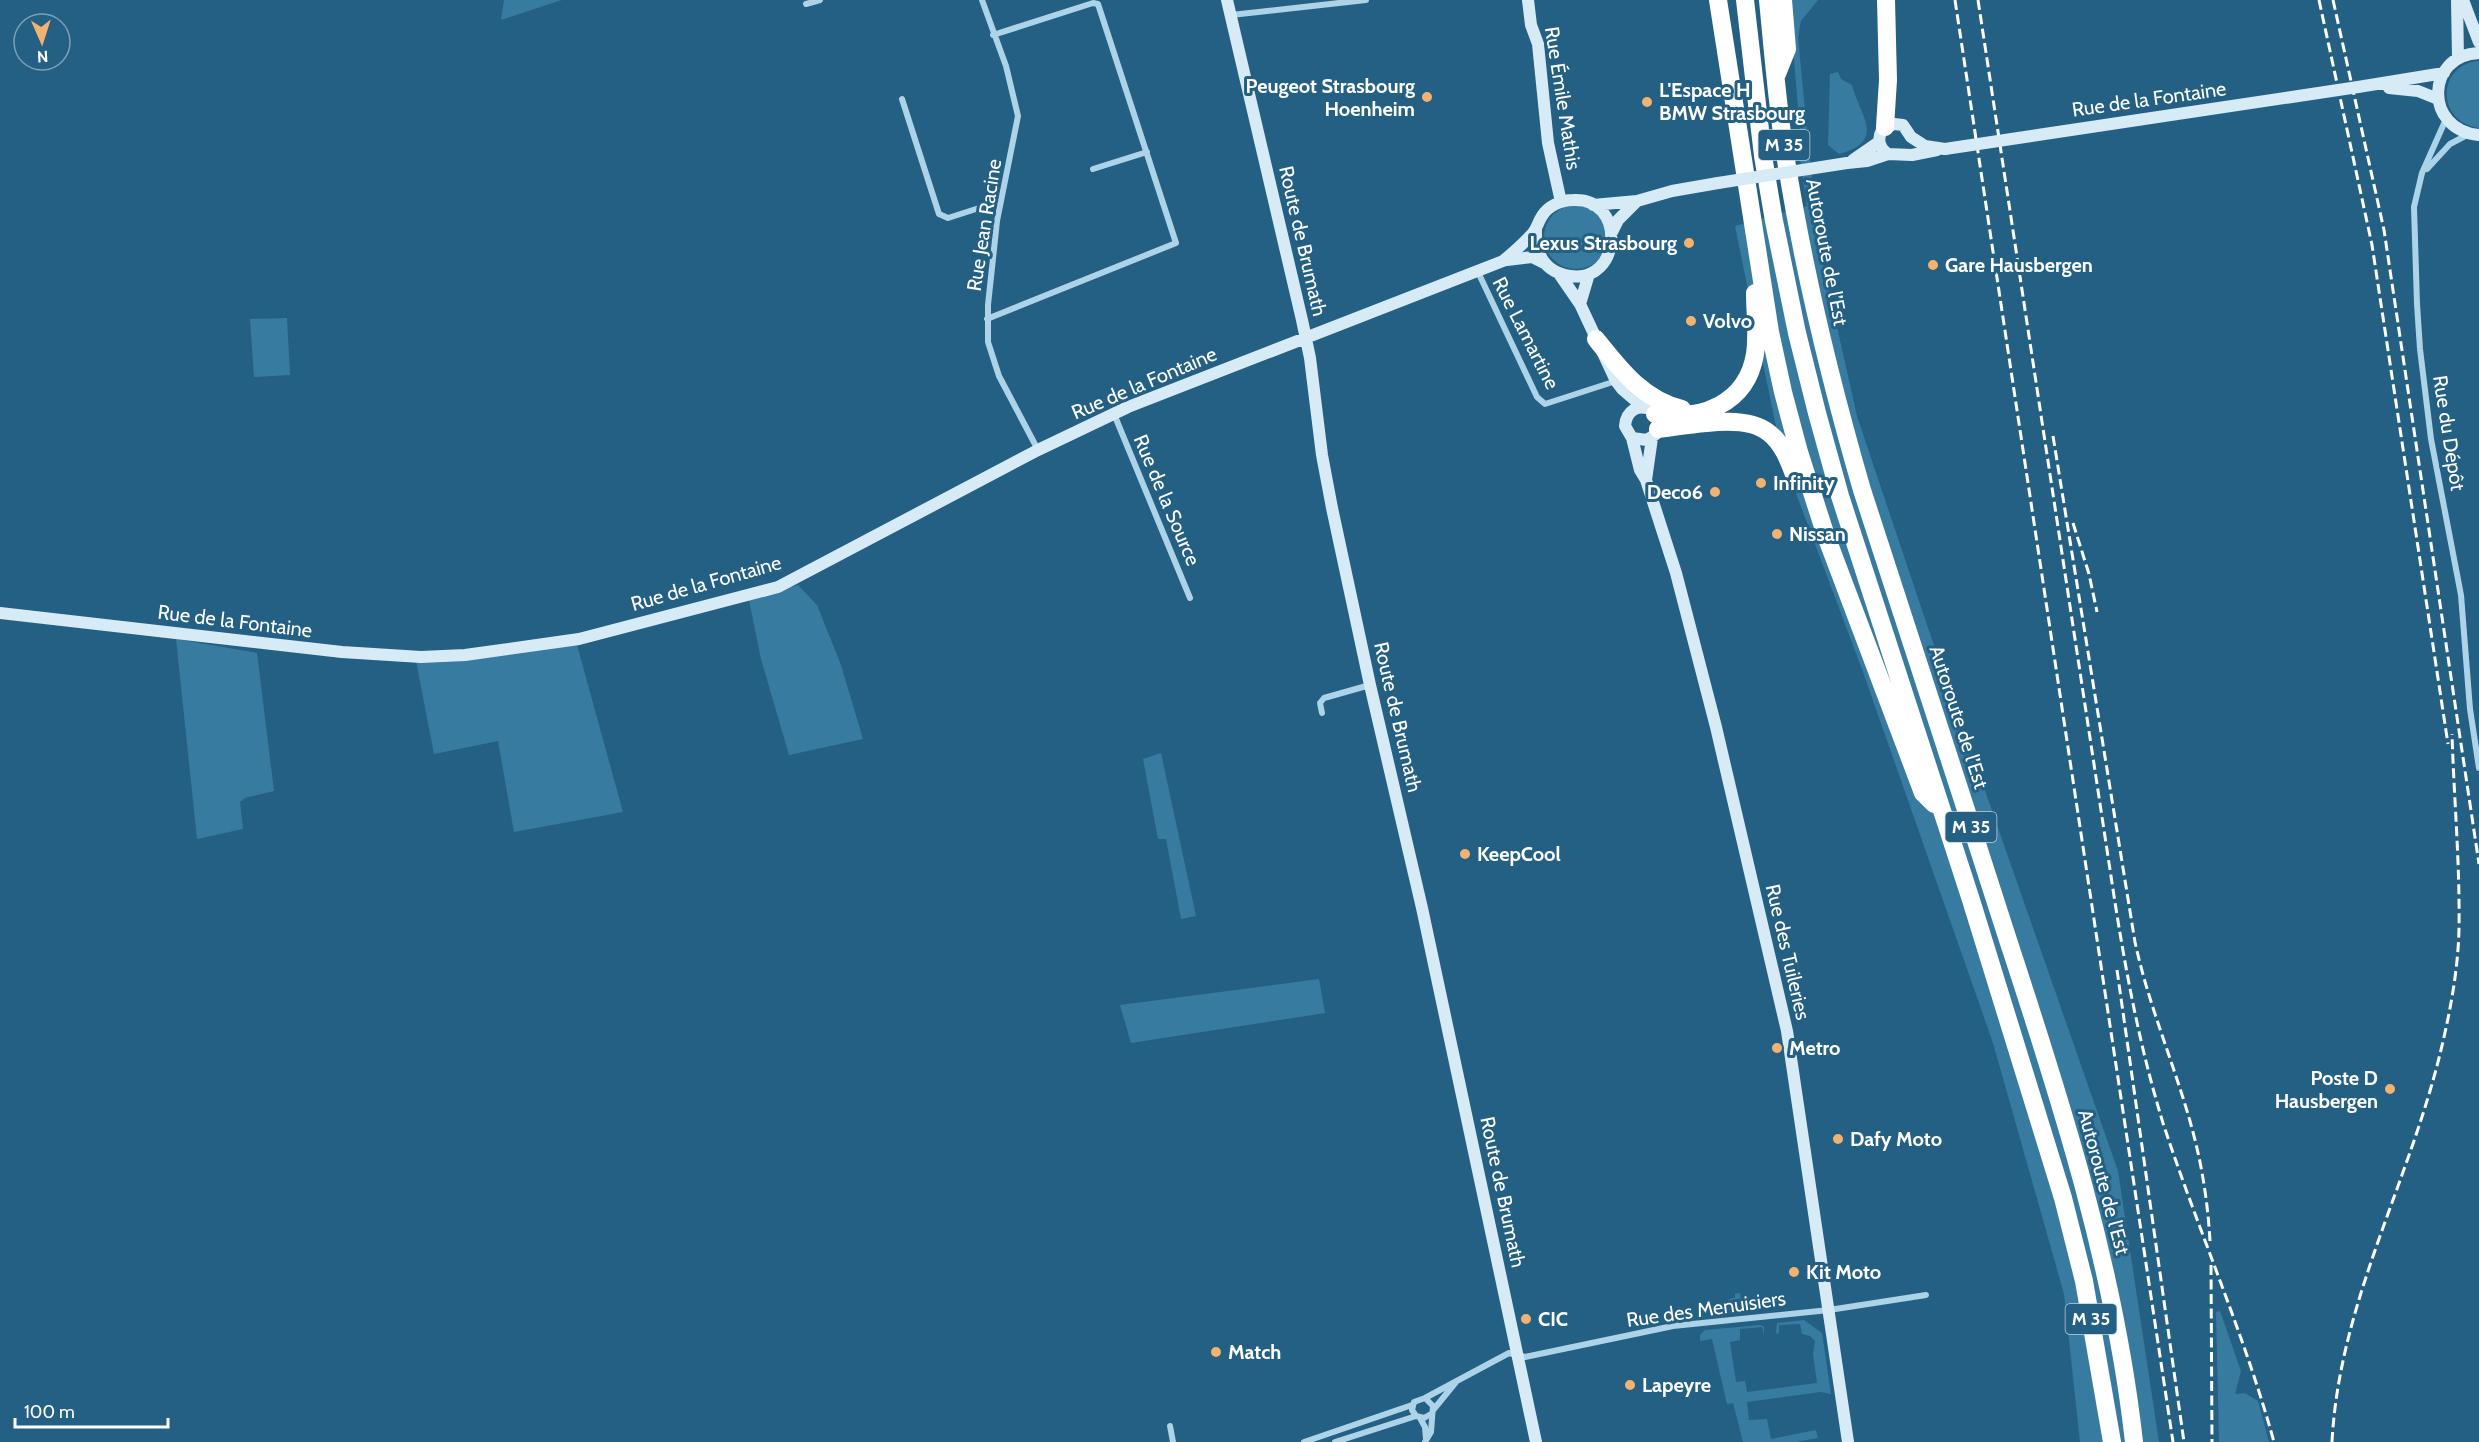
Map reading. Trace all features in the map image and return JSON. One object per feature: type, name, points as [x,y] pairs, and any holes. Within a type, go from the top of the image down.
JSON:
[{"type":"highway","points":[[1719,0],[1783,392],[1799,452],[1837,565],[1923,793],[1942,812]]},
{"type":"highway","name":"M 35","points":[[1745,0],[1763,156],[1797,333],[1840,496],[1975,911],[2063,1198],[2084,1281],[2112,1442]]},
{"type":"highway","name":"Autoroute de l’Est","points":[[1768,0],[1785,151],[1796,214],[1838,406],[1866,502],[2041,1042],[2085,1189],[2106,1278],[2134,1442]]},
{"type":"highway","points":[[1776,75],[1787,49],[1783,0]]},
{"type":"highway","points":[[1882,134],[1888,80],[1886,0]]},
{"type":"highway","points":[[1652,422],[1711,409],[1729,400],[1741,388],[1753,363],[1756,343],[1754,225]]},
{"type":"highway","points":[[1596,339],[1618,367],[1649,396],[1684,409],[1711,409]]},
{"type":"highway","points":[[1652,422],[1750,423],[1770,433],[1788,458],[1826,552],[1837,565]]},
{"type":"street","points":[[806,4],[820,0]]},
{"type":"street","name":"Rue Jean Racine","points":[[982,0],[1006,66],[1018,116],[1001,201],[987,319],[988,342],[994,366],[1038,450]]},
{"type":"street","name":"Route de Brumath","points":[[1227,0],[1305,339],[1332,508],[1422,908],[1536,1442]]},
{"type":"street","points":[[1231,15],[1366,0]]},
{"type":"street","name":"Rue Émile Mathis","points":[[1528,0],[1531,25],[1538,44],[1548,143],[1561,201]]},
{"type":"street","points":[[2457,0],[2458,58]]},
{"type":"street","points":[[2463,0],[2479,42]]},
{"type":"street","points":[[987,319],[1176,243],[1098,4],[1093,3],[993,35]]},
{"type":"street","points":[[2474,135],[2456,129],[2446,119],[2438,99],[2439,86],[2444,73],[2458,58],[2479,53]]},
{"type":"street","name":"Rue de la Fontaine","points":[[1503,261],[1536,230],[1542,216],[1549,208],[1561,201],[1575,199],[1593,205],[1637,201],[1672,191],[1718,183],[1867,161],[1888,153],[1912,155],[1945,148],[2444,73]]},
{"type":"street","name":"Rue de la Fontaine","points":[[2358,87],[2400,88],[2418,91],[2438,99]]},
{"type":"street","points":[[902,99],[939,214],[948,218],[1001,201]]},
{"type":"street","name":"Rue du Dépôt","points":[[2446,119],[2422,173],[2414,207],[2420,349],[2431,439],[2461,596],[2470,709],[2479,768]]},
{"type":"street","name":"Rue de la Fontaine","points":[[1847,163],[1864,154],[1894,124],[1903,126],[1911,137],[1925,146],[1945,148]]},
{"type":"street","points":[[1882,134],[1888,153]]},
{"type":"street","points":[[2422,173],[2450,144],[2460,137],[2474,135]]},
{"type":"street","points":[[1902,153],[1909,146],[1911,137]]},
{"type":"street","points":[[1093,169],[1147,152]]},
{"type":"street","points":[[1612,232],[1618,219],[1637,201]]},
{"type":"street","points":[[1560,274],[1574,277],[1589,274],[1602,265],[1609,255],[1612,232],[1607,218],[1593,205]]},
{"type":"street","points":[[1536,230],[1535,246],[1545,263]]},
{"type":"street","name":"Rue de la Fontaine","points":[[0,613],[365,654],[421,657],[465,656],[579,639],[778,587],[1038,450],[1114,414],[1503,261],[1532,257],[1560,274]]},
{"type":"street","name":"Rue Lamartine","points":[[1478,272],[1537,397],[1545,404],[1619,385]]},
{"type":"street","name":"Rue des Tuileries","points":[[1560,274],[1580,304],[1619,385],[1627,417],[1626,431],[1632,438],[1640,470],[1646,480],[1676,573],[1716,727],[1787,1030],[1848,1442]]},
{"type":"street","points":[[1580,304],[1589,274]]},
{"type":"street","name":"Rue des Tuileries","points":[[1619,385],[1652,422],[1646,480]]},
{"type":"street","points":[[1627,417],[1633,409],[1652,422],[1641,441],[1632,438]]},
{"type":"street","name":"Rue de la Source","points":[[1114,414],[1190,598]]},
{"type":"street","points":[[1322,713],[1320,703],[1324,698],[1370,685]]},
{"type":"street","points":[[2470,709],[2479,708]]},
{"type":"street","name":"Rue des Menuisiers","points":[[1425,1398],[1443,1386],[1456,1382],[1509,1353],[1525,1357],[1673,1326],[1829,1310],[1926,1295]]},
{"type":"street","points":[[1335,1442],[1432,1412],[1456,1382]]},
{"type":"street","points":[[1304,1442],[1412,1405],[1417,1399],[1425,1398],[1432,1402],[1431,1432],[1426,1441]]},
{"type":"street","points":[[1412,1405],[1425,1427],[1426,1441]]},
{"type":"street","points":[[1170,1426],[1173,1442]]},
{"type":"shaded area","points":[[504,0],[562,0],[501,20]]},
{"type":"shaded area","points":[[1789,0],[1818,0],[1801,21],[1798,37],[1812,182],[1824,203],[1810,206],[1857,416],[1926,622],[2118,1171],[2159,1442],[2080,1442],[2064,1294],[1993,1043],[1863,672],[1782,456],[1735,226],[1807,206],[1799,153],[1801,143]]},
{"type":"shaded area","points":[[2479,61],[2479,128],[2465,124],[2455,116],[2449,105],[2447,94],[2449,82],[2455,72],[2465,65]]},
{"type":"shaded area","points":[[1838,72],[1841,79],[1852,85],[1867,126],[1862,142],[1854,149],[1839,154],[1828,145],[1830,74]]},
{"type":"shaded area","points":[[1576,205],[1594,211],[1602,219],[1608,237],[1602,255],[1594,263],[1576,269],[1558,263],[1550,255],[1544,237],[1550,219],[1558,211]]},
{"type":"shaded area","points":[[287,318],[290,375],[254,377],[250,319]]},
{"type":"shaded area","points":[[798,585],[817,605],[841,665],[863,739],[789,755],[761,659],[749,600]]},
{"type":"shaded area","points":[[176,639],[257,653],[274,791],[245,798],[240,802],[243,829],[197,839]]},
{"type":"shaded area","points":[[577,645],[623,812],[514,832],[498,741],[434,754],[416,661]]},
{"type":"shaded area","points":[[1161,753],[1196,916],[1181,919],[1166,839],[1158,839],[1143,759]]},
{"type":"shaded area","points":[[1319,979],[1325,1013],[1131,1043],[1120,1005]]},
{"type":"shaded area","points":[[1740,1293],[1743,1311],[1681,1317],[1683,1310],[1687,1308],[1688,1316],[1700,1314],[1699,1306],[1702,1306],[1704,1313],[1718,1310],[1717,1303],[1721,1303],[1722,1310],[1730,1309],[1728,1299],[1735,1298],[1735,1294]]},
{"type":"shaded area","points":[[2220,1311],[2241,1371],[2235,1394],[2245,1393],[2258,1401],[2269,1442],[2219,1442],[2216,1312]]},
{"type":"shaded area","points":[[1804,1320],[1822,1333],[1831,1394],[1821,1392],[1747,1402],[1749,1420],[1767,1419],[1771,1439],[1816,1430],[1818,1438],[1795,1442],[1743,1442],[1733,1403],[1727,1404],[1712,1339],[1700,1341],[1700,1335],[1705,1330],[1760,1325],[1764,1327],[1764,1335],[1762,1327],[1740,1329],[1740,1340],[1730,1342],[1736,1382],[1745,1381],[1747,1392],[1817,1383],[1813,1354],[1815,1341],[1810,1336],[1802,1334],[1800,1324],[1779,1325],[1779,1333],[1776,1334],[1777,1323]]},
{"type":"railway","points":[[1955,0],[2173,1442]]},
{"type":"railway","points":[[1978,0],[2114,896],[2134,1010],[2163,1123],[2249,1361],[2274,1442]]},
{"type":"railway","points":[[2319,0],[2372,245],[2448,744]]},
{"type":"railway","points":[[2333,0],[2384,230],[2479,864]]},
{"type":"railway","points":[[2053,436],[2135,942],[2148,991],[2194,1136],[2205,1188],[2210,1241]]},
{"type":"railway","points":[[2073,523],[2089,574],[2097,612]]},
{"type":"railway","points":[[2332,1442],[2337,1391],[2347,1342],[2426,1103],[2440,1054],[2453,992],[2459,905],[2452,734]]},
{"type":"railway","points":[[2117,970],[2184,1442]]},
{"type":"railway","points":[[2211,1265],[2212,1442]]},
{"type":"place","name":"Peugeot Strasbourg Hoenheim","points":[[1427,97]]},
{"type":"place","name":"L'Espace H BMW Strasbourg","points":[[1647,102]]},
{"type":"place","name":"Lexus Strasbourg","points":[[1689,243]]},
{"type":"place","name":"Gare Hausbergen","points":[[1933,265]]},
{"type":"place","name":"Volvo","points":[[1691,321]]},
{"type":"place","name":"Infinity","points":[[1761,483]]},
{"type":"place","name":"Deco6","points":[[1715,492]]},
{"type":"place","name":"Nissan","points":[[1777,534]]},
{"type":"place","name":"KeepCool","points":[[1465,854]]},
{"type":"place","name":"Metro","points":[[1777,1048]]},
{"type":"place","name":"Poste D Hausbergen","points":[[2390,1089]]},
{"type":"place","name":"Dafy Moto","points":[[1838,1139]]},
{"type":"place","name":"Kit Moto","points":[[1794,1272]]},
{"type":"place","name":"CIC","points":[[1526,1319]]},
{"type":"place","name":"Match","points":[[1216,1352]]},
{"type":"place","name":"Lapeyre","points":[[1630,1385]]}]
